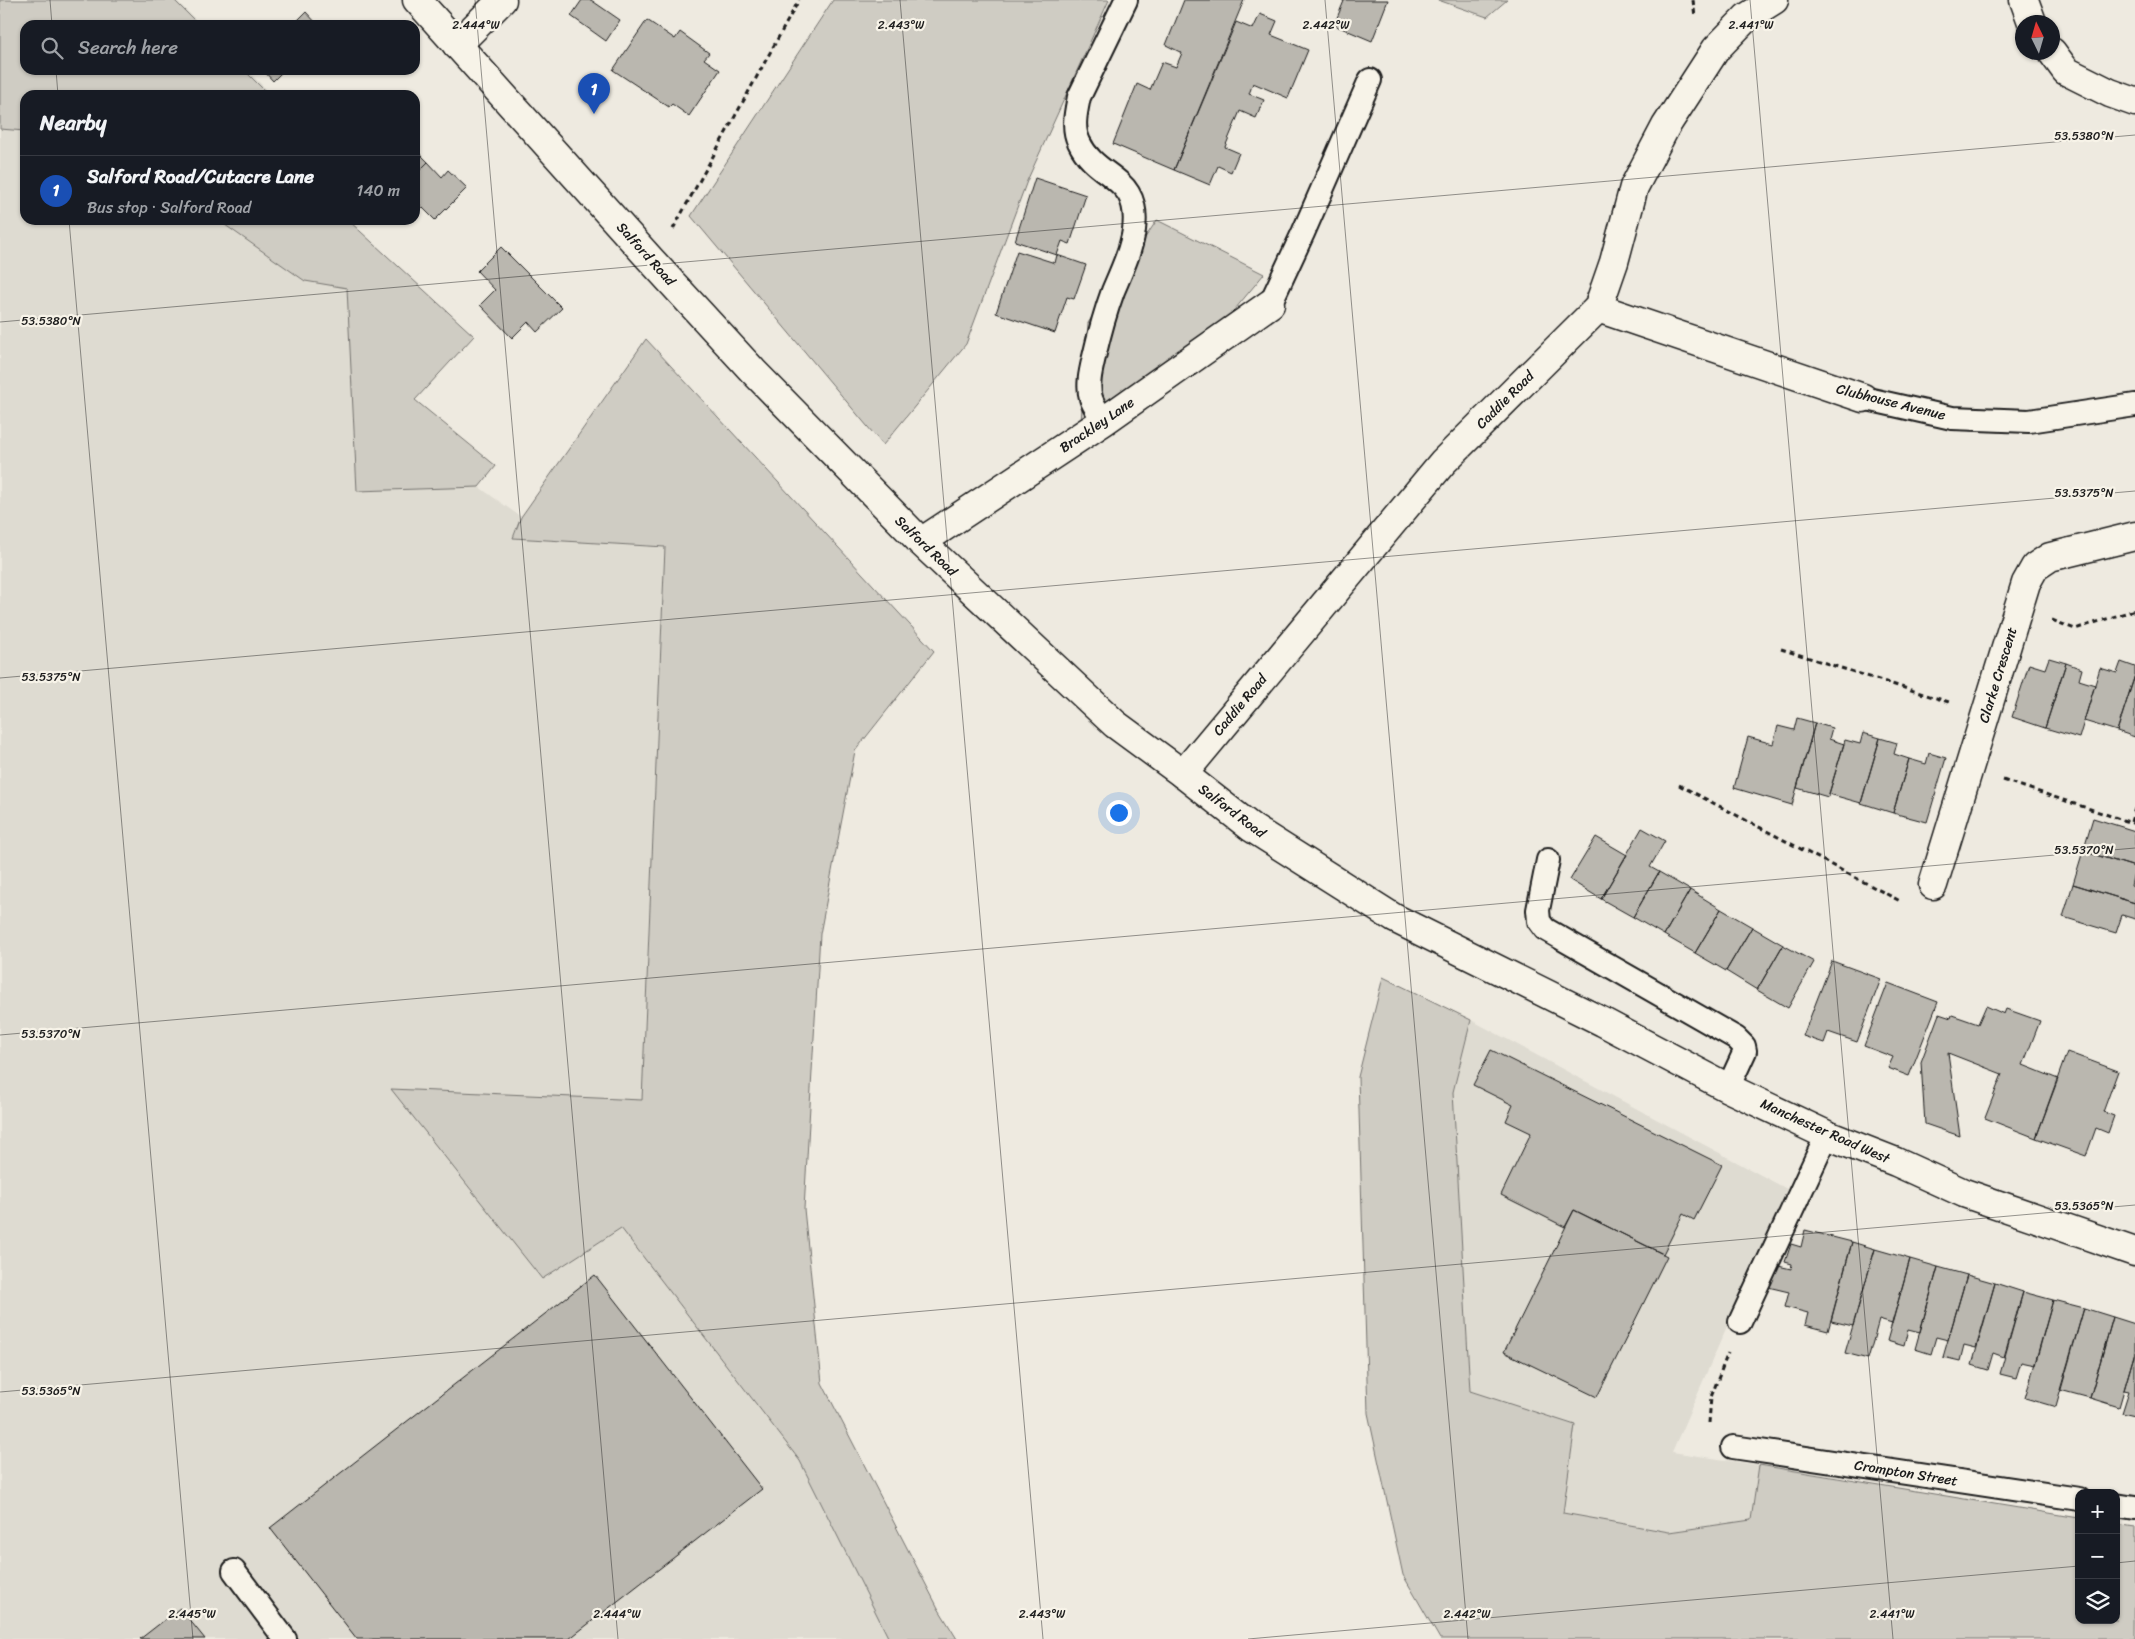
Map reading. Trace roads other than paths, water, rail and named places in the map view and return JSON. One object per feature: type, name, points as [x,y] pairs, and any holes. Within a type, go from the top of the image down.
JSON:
[{"type":"street","name":"Salford Road","points":[[417,0],[651,260],[753,370],[921,542],[1115,724],[1252,828],[1394,918],[1525,984]]},
{"type":"street","points":[[458,45],[502,0]]},
{"type":"street","name":"Caddie Road","points":[[1183,774],[1443,462],[1598,308],[1614,262],[1634,187],[1666,126],[1716,49],[1746,18],[1774,0]]},
{"type":"street","points":[[2024,0],[2029,15]]},
{"type":"street","points":[[2058,60],[2066,71],[2110,93],[2135,102]]},
{"type":"street","name":"Brackley Lane","points":[[921,542],[1104,421],[1270,304]]},
{"type":"street","name":"Clubhouse Avenue","points":[[1598,308],[1863,398]]},
{"type":"street","name":"Clarke Crescent","points":[[1933,885],[2026,583],[2035,566],[2050,557],[2135,536]]},
{"type":"street","name":"Manchester Road West","points":[[1525,984],[1603,1022],[1728,1088],[1827,1135],[1896,1162],[1964,1193],[2135,1252]]},
{"type":"lane","points":[[1104,421],[1091,399],[1089,389],[1090,372],[1099,335],[1128,254],[1134,231],[1135,212],[1131,196],[1122,183],[1103,170],[1088,156],[1079,142],[1075,129],[1075,114],[1079,97],[1126,0]]},
{"type":"lane","points":[[1270,304],[1304,233],[1370,80]]},
{"type":"lane","name":"Clubhouse Avenue","points":[[1863,398],[1952,418],[2029,421],[2135,405]]},
{"type":"lane","points":[[1548,860],[1538,910],[1539,921],[1545,929],[1736,1038],[1744,1046],[1745,1051],[1728,1088]]},
{"type":"lane","points":[[1740,1322],[1827,1135]]},
{"type":"lane","name":"Crompton Street","points":[[1733,1447],[2075,1498]]},
{"type":"lane","points":[[2120,1506],[2135,1508]]},
{"type":"lane","points":[[234,1571],[285,1639]]},
{"type":"place","name":"Salford Road/Cutacre Lane","points":[[594,114]]}]
